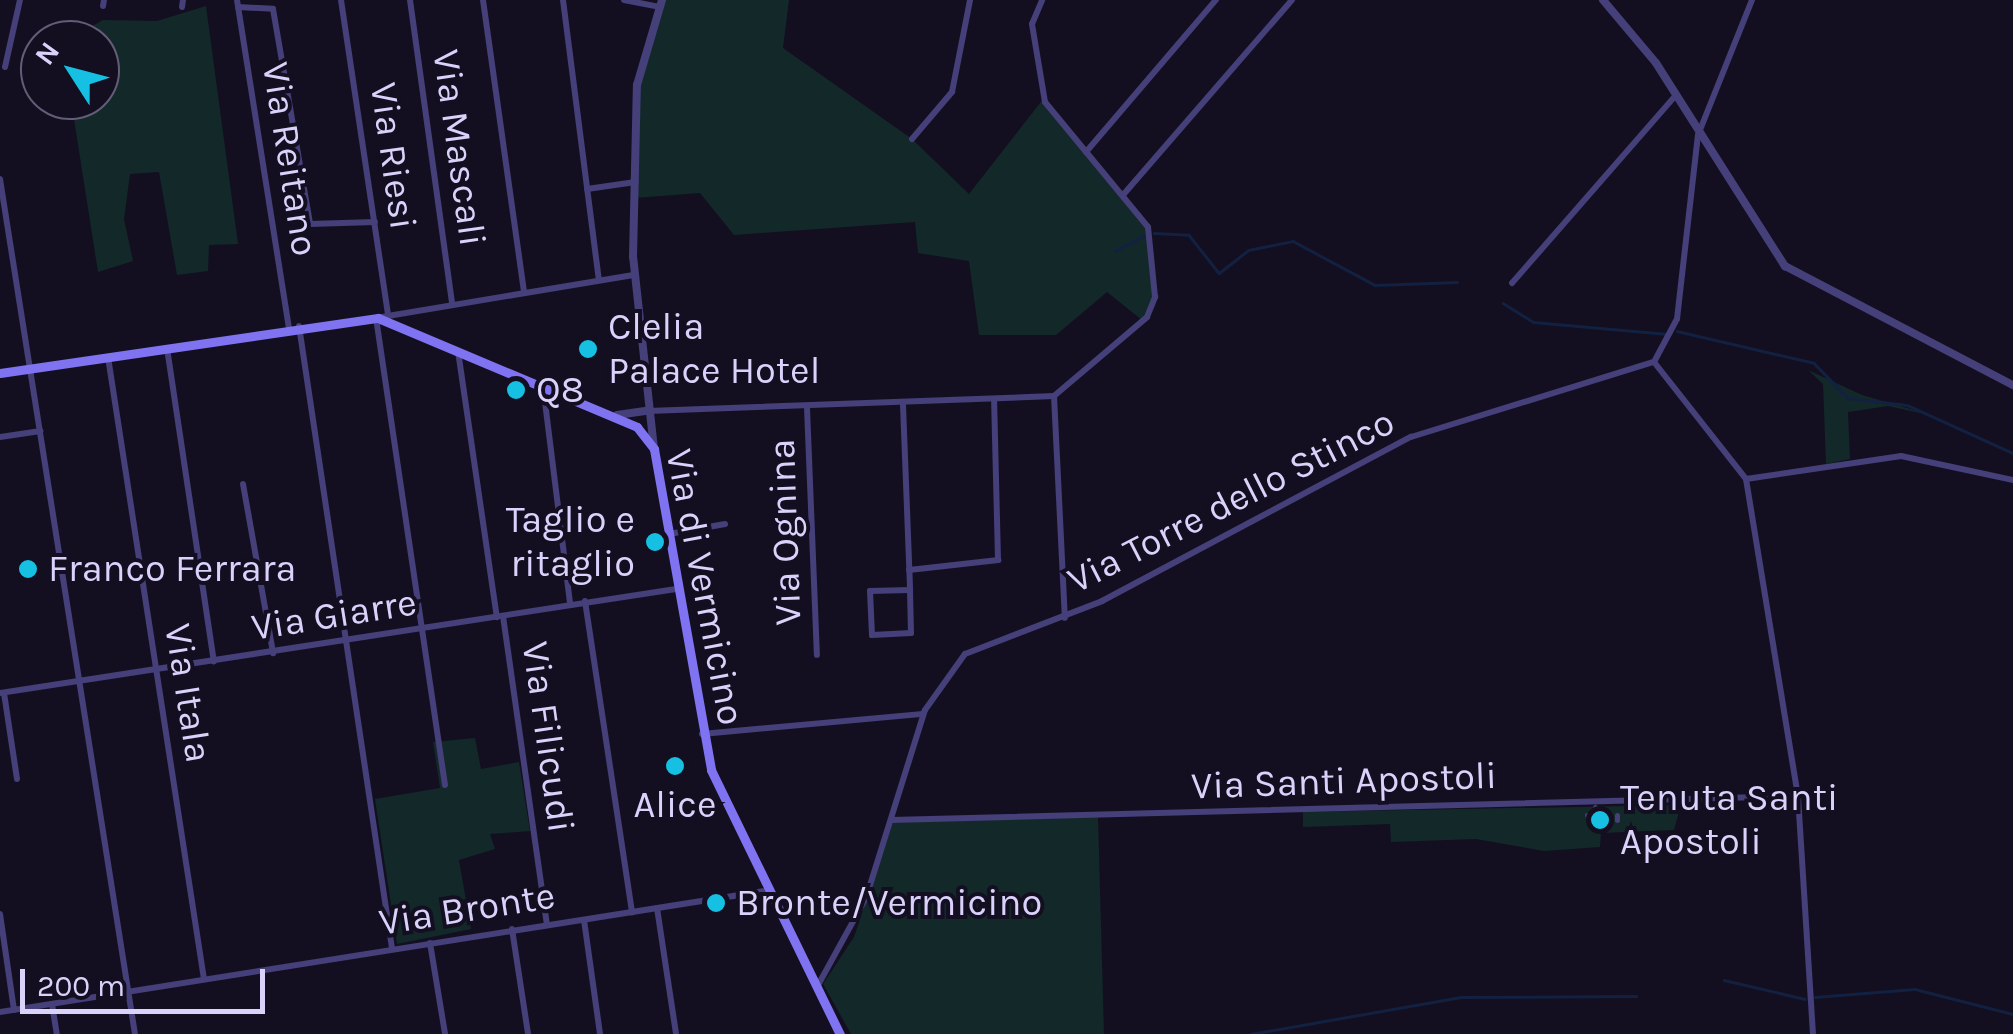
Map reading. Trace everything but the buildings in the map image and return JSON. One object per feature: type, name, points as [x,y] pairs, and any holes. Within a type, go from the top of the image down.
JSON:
[{"type":"main road","name":"Via di Vermicino","points":[[0,373],[294,326],[388,317],[617,414],[637,427],[654,450],[701,734],[765,891],[840,1034]]},
{"type":"street","points":[[5,67],[20,0]]},
{"type":"street","name":"Via Riesi","points":[[341,0],[388,317]]},
{"type":"street","name":"Via Mascali","points":[[410,0],[452,304]]},
{"type":"street","points":[[483,0],[524,292]]},
{"type":"street","points":[[563,0],[599,280]]},
{"type":"street","points":[[624,0],[660,4],[638,79],[633,275],[654,450]]},
{"type":"street","points":[[912,139],[953,88],[970,0]]},
{"type":"street","points":[[617,414],[1054,396],[1155,303],[1149,231],[1043,96],[1032,24],[1042,0]]},
{"type":"street","points":[[1086,152],[1216,0]]},
{"type":"street","points":[[1123,195],[1292,0]]},
{"type":"street","points":[[1604,0],[1676,95],[1698,136],[1795,275],[2013,385]]},
{"type":"street","points":[[1752,0],[1698,136],[1677,319],[1654,362],[1746,479],[1798,796],[1813,1034]]},
{"type":"street","points":[[237,4],[273,11],[310,224],[375,222]]},
{"type":"street","name":"Via Reitano","points":[[237,4],[346,642],[392,948]]},
{"type":"street","points":[[1512,283],[1676,95]]},
{"type":"street","points":[[0,179],[83,681],[135,1034]]},
{"type":"street","points":[[587,189],[635,182]]},
{"type":"street","points":[[388,317],[633,275]]},
{"type":"street","points":[[376,318],[446,785]]},
{"type":"street","points":[[167,347],[214,662]]},
{"type":"street","name":"Via Filicudi","points":[[458,349],[548,925]]},
{"type":"street","name":"Via Itala","points":[[108,356],[204,979]]},
{"type":"street","name":"Via Torre dello Stinco","points":[[816,988],[862,909],[924,714],[965,654],[1065,618],[1416,435],[1654,362]]},
{"type":"street","points":[[543,385],[570,604]]},
{"type":"street","points":[[1054,396],[1065,618]]},
{"type":"street","points":[[909,570],[998,560],[994,400]]},
{"type":"street","points":[[903,405],[912,633],[872,635],[870,592],[910,590]]},
{"type":"street","name":"Via Ognina","points":[[807,408],[817,655]]},
{"type":"street","points":[[637,427],[647,411]]},
{"type":"street","points":[[0,437],[41,431]]},
{"type":"street","points":[[1746,479],[1901,456],[2013,480]]},
{"type":"street","points":[[242,484],[273,653]]},
{"type":"street","points":[[669,534],[725,524]]},
{"type":"street","name":"Via Giarre","points":[[2,693],[676,589]]},
{"type":"street","points":[[584,602],[632,912]]},
{"type":"street","points":[[2,693],[16,780]]},
{"type":"street","points":[[701,734],[924,714]]},
{"type":"street","name":"Via Santi Apostoli","points":[[891,820],[1798,796]]},
{"type":"street","points":[[1595,807],[1602,814]]},
{"type":"street","points":[[1587,814],[1614,818]]},
{"type":"street","name":"Via Bronte","points":[[0,1012],[765,891]]},
{"type":"street","points":[[657,908],[676,1034]]},
{"type":"street","points":[[0,914],[14,1010]]},
{"type":"street","points":[[584,920],[600,1034]]},
{"type":"street","points":[[512,930],[528,1034]]},
{"type":"street","points":[[430,942],[445,1034]]},
{"type":"street","points":[[52,1004],[57,1034]]},
{"type":"green space","points":[[662,0],[789,0],[783,48],[912,139],[969,194],[1044,98],[1145,220],[1155,300],[1142,320],[1107,292],[1056,335],[979,335],[969,261],[918,253],[915,222],[734,235],[700,193],[634,198],[637,85]]},
{"type":"green space","points":[[206,6],[238,244],[209,245],[208,271],[177,275],[159,172],[130,174],[124,219],[133,261],[98,272],[74,120],[120,120],[120,20],[157,21]]},
{"type":"green space","points":[[1808,370],[1862,395],[1934,416],[1888,406],[1848,412],[1850,459],[1826,464],[1823,384]]},
{"type":"green space","points":[[475,738],[481,769],[519,762],[530,831],[490,834],[495,849],[459,860],[471,929],[397,944],[375,799],[440,788],[433,742]]},
{"type":"green space","points":[[1681,805],[1674,830],[1601,833],[1600,847],[1544,851],[1476,839],[1391,842],[1390,824],[1303,827],[1303,812]]},
{"type":"green space","points":[[1098,817],[1104,1034],[851,1034],[823,984],[854,937],[893,822]]},
{"type":"waterway","points":[[1154,233],[1189,235],[1219,273],[1248,250],[1293,241],[1375,285],[1457,282]]},
{"type":"waterway","points":[[1115,251],[1145,235]]},
{"type":"waterway","points":[[1503,303],[1533,322],[1667,334]]},
{"type":"waterway","points":[[1677,331],[1814,363],[1848,398],[1907,405],[2013,453]]},
{"type":"waterway","points":[[1724,980],[1805,999]]},
{"type":"waterway","points":[[1815,997],[1915,989],[2013,1014]]},
{"type":"waterway","points":[[1251,1034],[1461,997],[1636,996]]},
{"type":"waterway","points":[[1049,1034],[1096,1034]]},
{"type":"place","name":"Clelia Palace Hotel","points":[[588,349]]},
{"type":"place","name":"Q8","points":[[516,390]]},
{"type":"place","name":"Taglio e ritaglio","points":[[655,542]]},
{"type":"place","name":"Franco Ferrara","points":[[28,569]]},
{"type":"place","name":"Alice","points":[[675,766]]},
{"type":"place","name":"Tenuta Santi Apostoli","points":[[1600,820]]},
{"type":"place","name":"Bronte/Vermicino","points":[[716,903]]}]
